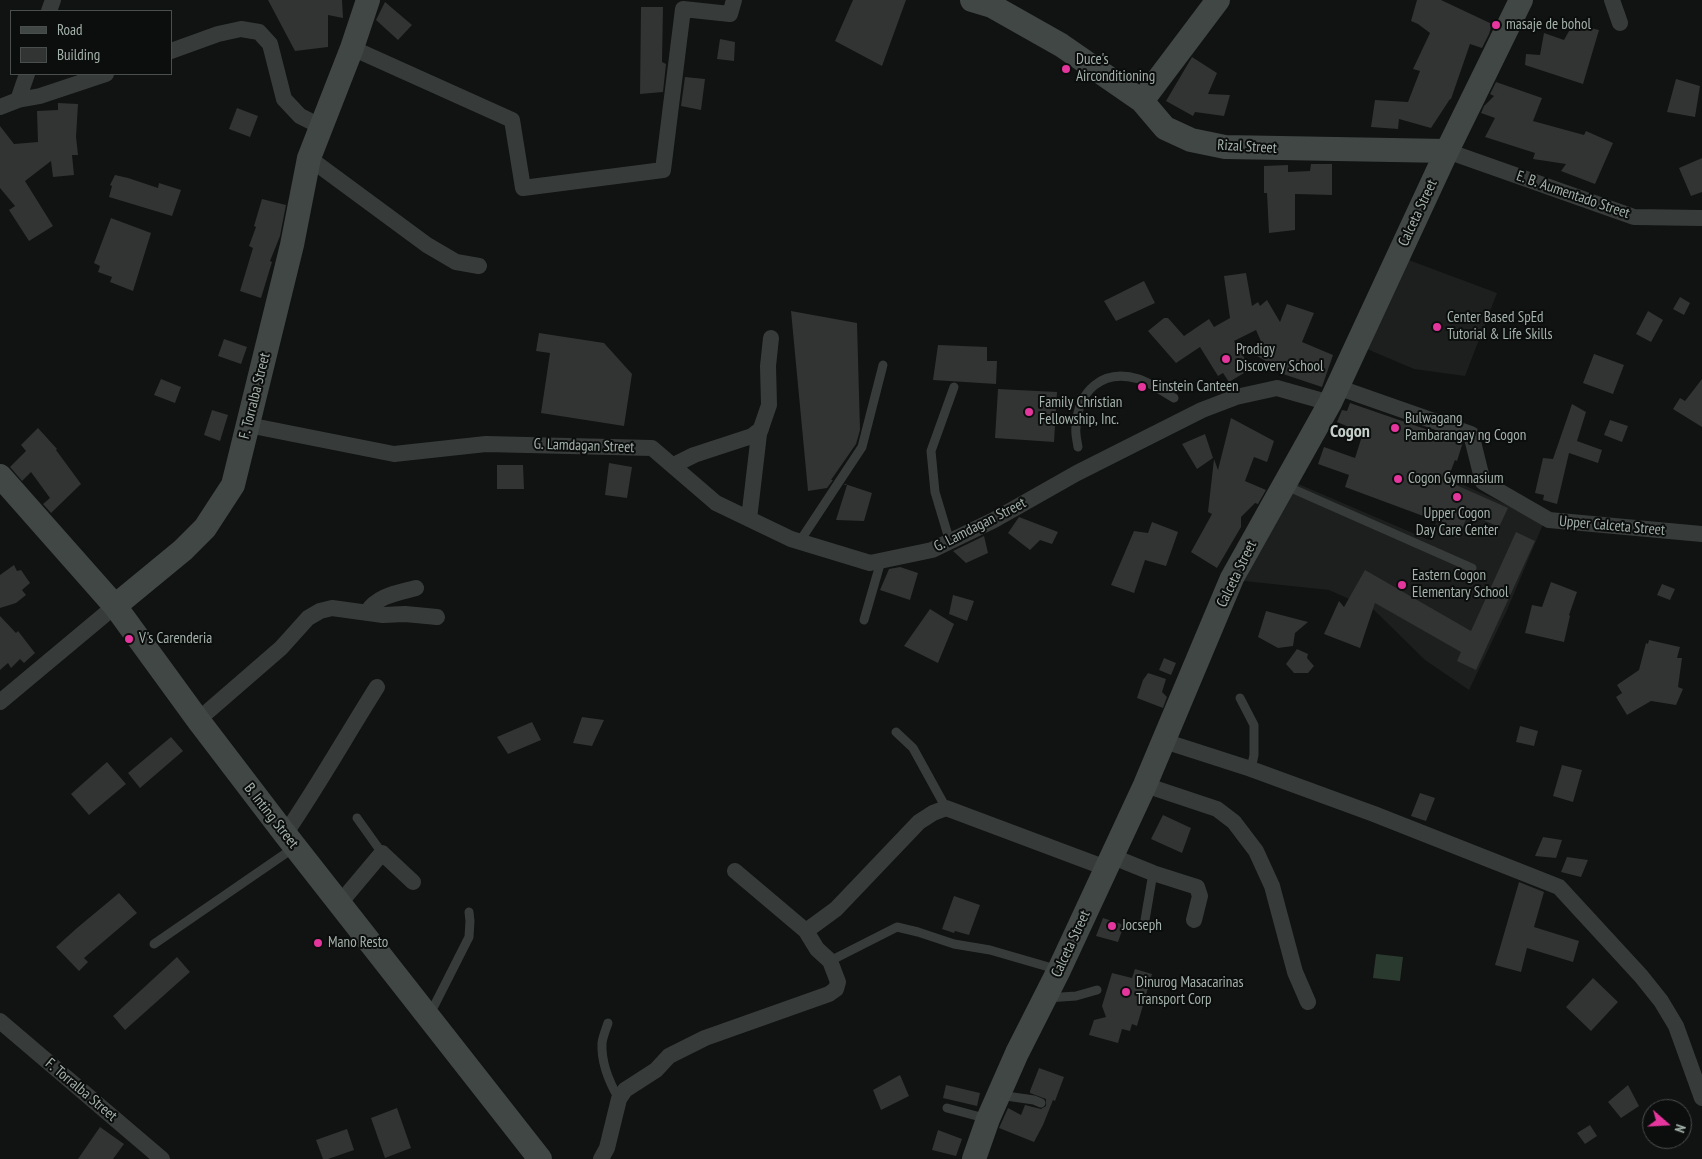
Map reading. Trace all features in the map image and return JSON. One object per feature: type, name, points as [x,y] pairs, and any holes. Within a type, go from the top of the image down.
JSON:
[{"type":"street","name":"F. Torralba Street","points":[[2,697],[183,550],[205,528],[233,485],[292,245],[309,158],[352,48],[368,0]]},
{"type":"street","points":[[352,48],[512,120],[523,188],[533,187],[663,170],[683,9],[730,14],[734,0]]},
{"type":"street","name":"Rizal Street","points":[[972,0],[992,6],[1061,45],[1142,101],[1165,128],[1191,140],[1224,148],[1447,151]]},
{"type":"street","points":[[1142,101],[1218,0]]},
{"type":"street","name":"Calceta Street","points":[[974,1159],[988,1119],[1017,1054],[1059,970],[1145,785],[1232,578],[1334,395],[1447,151],[1521,0]]},
{"type":"street","points":[[1612,0],[1620,23]]},
{"type":"street","points":[[172,50],[218,34],[241,29],[258,32],[270,44],[284,99],[300,116],[320,126]]},
{"type":"street","points":[[18,100],[27,75]]},
{"type":"street","points":[[0,107],[103,75]]},
{"type":"street","name":"E. B. Aumentado Street","points":[[1447,151],[1634,217],[1702,218]]},
{"type":"street","points":[[309,158],[427,245],[456,262],[479,266]]},
{"type":"street","points":[[749,519],[759,434],[769,405],[768,366],[771,338]]},
{"type":"street","name":"G. Lamdagan Street","points":[[248,425],[394,454],[486,444],[652,448],[716,503],[800,542],[870,563],[932,550],[950,542],[994,520],[1077,473],[1202,410],[1227,400],[1277,388],[1334,395]]},
{"type":"street","name":"Upper Calceta Street","points":[[1334,395],[1471,434],[1483,482],[1549,520],[1702,534]]},
{"type":"street","points":[[674,465],[694,455],[752,436],[761,429]]},
{"type":"street","name":"B. Inting Street","points":[[0,476],[114,606],[290,840],[540,1159]]},
{"type":"street","points":[[367,612],[372,604],[385,597],[418,585],[405,614]]},
{"type":"street","points":[[198,720],[281,648],[308,618],[320,610],[332,608],[383,615],[405,614],[437,617]]},
{"type":"street","points":[[290,840],[341,743],[377,687]]},
{"type":"street","points":[[1164,741],[1251,769],[1374,814],[1558,887],[1641,976],[1661,1001],[1676,1026],[1702,1098]]},
{"type":"street","points":[[1145,785],[1217,810],[1234,822],[1256,851],[1272,886],[1295,972],[1308,1002]]},
{"type":"street","points":[[806,931],[836,909],[919,822],[933,813],[946,808],[1108,862],[1153,873],[1197,887],[1200,896],[1194,920]]},
{"type":"street","points":[[340,903],[382,853],[414,882]]},
{"type":"street","points":[[601,1159],[607,1148],[619,1099],[625,1090],[656,1070],[669,1056],[705,1038],[829,994],[836,989],[838,982],[830,961],[817,949],[806,931],[735,871]]},
{"type":"street","name":"F. Torralba Street","points":[[0,1021],[162,1159]]},
{"type":"lane","points":[[800,542],[862,447],[883,365]]},
{"type":"lane","points":[[1078,447],[1075,429],[1081,404],[1092,387],[1100,381],[1122,376],[1140,380],[1174,398]]},
{"type":"lane","points":[[950,542],[935,492],[931,451],[954,387]]},
{"type":"lane","points":[[1284,485],[1472,568]]},
{"type":"lane","points":[[864,620],[881,561]]},
{"type":"lane","points":[[1240,698],[1254,725],[1254,755],[1251,769]]},
{"type":"lane","points":[[896,732],[913,748],[946,808]]},
{"type":"lane","points":[[358,818],[382,853]]},
{"type":"lane","points":[[154,944],[290,840]]},
{"type":"lane","points":[[1146,920],[1153,873]]},
{"type":"lane","points":[[428,1017],[469,937],[469,912]]},
{"type":"lane","points":[[830,961],[896,927],[954,944],[990,950],[1059,970]]},
{"type":"lane","points":[[1045,998],[1076,996],[1097,990]]},
{"type":"lane","points":[[608,1024],[602,1042],[604,1066],[609,1082],[619,1099]]},
{"type":"lane","points":[[999,1095],[1034,1100],[1041,1103]]},
{"type":"lane","points":[[947,1108],[988,1119]]},
{"type":"shaded area","points":[[1406,259],[1497,293],[1465,376],[1414,369],[1367,349]]},
{"type":"shaded area","name":"Eastern Cogon Elementary School","points":[[1453,480],[1544,522],[1507,610],[1469,690],[1425,660],[1374,610],[1329,590],[1244,581],[1296,483],[1429,540]]},
{"type":"shaded area","points":[[1376,954],[1403,957],[1400,981],[1373,978]]},
{"type":"building","points":[[268,0],[342,0],[343,18],[328,15],[328,47],[295,51]]},
{"type":"building","points":[[853,0],[906,0],[882,66],[835,41]]},
{"type":"building","points":[[1417,0],[1441,0],[1492,24],[1489,34],[1482,48],[1470,44],[1451,99],[1431,128],[1399,119],[1398,129],[1371,127],[1375,100],[1408,102],[1420,71],[1413,69],[1430,33],[1411,21]]},
{"type":"building","points":[[385,2],[412,25],[398,40],[376,20]]},
{"type":"building","points":[[641,7],[663,7],[662,62],[666,64],[663,92],[640,94]]},
{"type":"building","points":[[1573,24],[1599,30],[1583,84],[1525,65],[1526,54],[1540,55],[1544,33],[1564,40]]},
{"type":"building","points":[[720,39],[735,42],[734,61],[717,59]]},
{"type":"building","points":[[1192,57],[1217,73],[1208,94],[1230,95],[1224,116],[1195,112],[1193,116],[1166,101]]},
{"type":"building","points":[[685,77],[705,79],[701,110],[681,106]]},
{"type":"building","points":[[1676,79],[1700,86],[1695,117],[1667,112]]},
{"type":"building","points":[[1496,82],[1542,98],[1533,121],[1584,135],[1586,131],[1613,143],[1595,184],[1561,171],[1566,164],[1533,159],[1535,153],[1485,137],[1495,118],[1481,113],[1484,106],[1494,96],[1490,94]]},
{"type":"building","points":[[58,103],[78,104],[76,137],[78,155],[72,155],[74,175],[53,177],[51,161],[25,181],[53,226],[29,241],[9,210],[15,206],[0,188],[0,126],[14,144],[38,142],[37,111],[58,110]]},
{"type":"building","points":[[237,108],[258,116],[250,137],[229,129]]},
{"type":"building","points":[[1702,158],[1702,192],[1691,196],[1679,168]]},
{"type":"building","points":[[1311,164],[1332,164],[1332,195],[1295,194],[1295,230],[1269,233],[1267,193],[1264,193],[1264,166],[1288,165],[1288,172],[1310,171]]},
{"type":"building","points":[[115,175],[158,188],[159,183],[181,190],[172,216],[109,197],[112,186],[110,185]]},
{"type":"building","points":[[262,199],[286,205],[280,236],[270,261],[272,262],[261,298],[240,291],[253,248],[249,246],[256,227],[254,226]]},
{"type":"building","points":[[111,218],[151,233],[133,291],[110,282],[112,277],[98,272],[100,266],[94,263]]},
{"type":"building","points":[[1246,273],[1252,306],[1258,302],[1260,306],[1267,300],[1280,322],[1287,304],[1314,313],[1302,342],[1333,355],[1322,387],[1283,374],[1285,372],[1257,356],[1263,346],[1256,330],[1234,341],[1248,364],[1241,368],[1244,373],[1229,382],[1223,373],[1218,376],[1200,347],[1176,363],[1148,331],[1164,318],[1168,318],[1184,336],[1209,319],[1214,327],[1230,318],[1224,276]]},
{"type":"building","points":[[1144,281],[1155,303],[1116,321],[1104,301]]},
{"type":"building","points":[[1680,297],[1690,303],[1684,315],[1673,309]]},
{"type":"building","points":[[791,311],[857,323],[860,430],[856,444],[827,488],[808,491]]},
{"type":"building","points":[[1648,311],[1663,320],[1651,342],[1636,334]]},
{"type":"building","points":[[539,333],[604,343],[632,374],[624,426],[541,413],[550,353],[536,351]]},
{"type":"building","points":[[224,339],[247,347],[241,364],[218,356]]},
{"type":"building","points":[[938,345],[987,347],[987,361],[997,361],[996,384],[933,380]]},
{"type":"building","points":[[1594,354],[1624,365],[1613,394],[1583,383]]},
{"type":"building","points":[[161,379],[181,387],[175,403],[154,395]]},
{"type":"building","points":[[1702,379],[1702,427],[1673,409],[1680,398],[1685,401]]},
{"type":"building","points":[[998,389],[1057,392],[1054,442],[995,438]]},
{"type":"building","points":[[1350,403],[1463,442],[1457,461],[1455,460],[1447,481],[1508,508],[1499,527],[1468,513],[1459,538],[1440,531],[1442,523],[1345,487],[1349,475],[1318,464],[1324,447],[1355,458],[1363,433],[1337,422],[1342,410],[1347,411]]},
{"type":"building","points":[[1572,404],[1586,412],[1577,441],[1602,450],[1598,463],[1569,453],[1557,504],[1543,500],[1544,495],[1535,493],[1543,458],[1553,459]]},
{"type":"building","points":[[212,410],[228,415],[220,441],[204,435]]},
{"type":"building","points":[[1231,418],[1274,441],[1267,462],[1254,457],[1245,481],[1266,490],[1258,504],[1255,503],[1241,517],[1241,527],[1217,568],[1191,552],[1212,514],[1208,512],[1214,459],[1218,470]]},
{"type":"building","points":[[1610,420],[1628,426],[1622,442],[1604,435]]},
{"type":"building","points":[[38,428],[57,449],[81,484],[51,513],[43,504],[50,498],[31,472],[22,481],[10,467],[26,451],[21,445]]},
{"type":"building","points":[[1205,434],[1213,458],[1197,469],[1182,444]]},
{"type":"building","points":[[609,463],[632,467],[627,498],[605,495]]},
{"type":"building","points":[[497,465],[523,465],[524,489],[497,489]]},
{"type":"building","points":[[845,484],[872,493],[864,521],[836,520],[847,485]]},
{"type":"building","points":[[1019,517],[1058,532],[1052,544],[1040,540],[1030,550],[1008,533]]},
{"type":"building","points":[[1152,522],[1178,532],[1166,566],[1145,560],[1134,593],[1111,585],[1134,531],[1148,533]]},
{"type":"building","points":[[1516,532],[1535,541],[1476,670],[1457,661],[1461,652],[1375,603],[1360,648],[1324,634],[1339,601],[1344,607],[1365,570],[1471,631]]},
{"type":"building","points":[[984,536],[988,553],[966,563],[953,551]]},
{"type":"building","points":[[14,565],[17,571],[21,570],[30,583],[22,590],[26,595],[16,603],[0,608],[0,575]]},
{"type":"building","points":[[900,567],[918,573],[910,600],[880,590],[889,569]]},
{"type":"building","points":[[1551,582],[1577,592],[1569,615],[1564,642],[1525,633],[1532,605],[1542,607]]},
{"type":"building","points":[[1662,584],[1675,589],[1670,600],[1657,595]]},
{"type":"building","points":[[953,595],[974,601],[967,621],[949,614]]},
{"type":"building","points":[[930,609],[954,624],[938,663],[904,646]]},
{"type":"building","points":[[1266,611],[1308,622],[1295,633],[1293,646],[1278,648],[1258,637]]},
{"type":"building","points":[[0,616],[16,633],[18,631],[35,653],[24,663],[20,659],[11,668],[8,663],[0,670]]},
{"type":"building","points":[[1649,640],[1680,647],[1677,658],[1682,658],[1678,687],[1683,689],[1676,705],[1651,701],[1627,715],[1616,697],[1622,693],[1617,685],[1639,670],[1646,643],[1648,644]]},
{"type":"building","points":[[1297,649],[1308,654],[1307,658],[1314,666],[1308,673],[1294,673],[1286,664]]},
{"type":"building","points":[[1164,658],[1176,663],[1171,675],[1159,670]]},
{"type":"building","points":[[1148,673],[1166,679],[1162,692],[1167,697],[1163,708],[1137,698],[1143,680]]},
{"type":"building","points":[[582,717],[604,720],[592,746],[573,743]]},
{"type":"building","points":[[532,722],[541,740],[508,754],[497,737]]},
{"type":"building","points":[[1520,726],[1538,731],[1534,746],[1516,742]]},
{"type":"building","points":[[171,737],[183,751],[140,788],[128,773]]},
{"type":"building","points":[[107,762],[126,784],[89,815],[71,794]]},
{"type":"building","points":[[1562,765],[1582,770],[1573,802],[1553,796]]},
{"type":"building","points":[[1420,793],[1435,798],[1426,821],[1411,816]]},
{"type":"building","points":[[1163,815],[1191,828],[1182,853],[1151,839]]},
{"type":"building","points":[[1543,837],[1562,840],[1556,858],[1535,856]]},
{"type":"building","points":[[1567,857],[1588,860],[1581,877],[1561,872]]},
{"type":"building","points":[[1519,882],[1544,892],[1534,927],[1579,941],[1573,962],[1527,948],[1521,972],[1495,965]]},
{"type":"building","points":[[119,893],[137,913],[84,958],[88,962],[79,971],[56,947]]},
{"type":"building","points":[[954,896],[980,905],[969,935],[942,929]]},
{"type":"building","points":[[1103,918],[1124,925],[1118,942],[1096,936]]},
{"type":"building","points":[[177,957],[190,972],[125,1030],[113,1016]]},
{"type":"building","name":"Dinurog Masacarinas Transport Corp","points":[[1135,969],[1152,974],[1137,1026],[1132,1024],[1130,1031],[1122,1029],[1118,1043],[1089,1035],[1094,1020],[1106,1017],[1102,1006],[1112,973],[1132,978]]},
{"type":"building","points":[[1593,978],[1618,1002],[1591,1031],[1566,1007]]},
{"type":"building","points":[[1039,1068],[1064,1077],[1055,1101],[1053,1100],[1034,1142],[999,1128],[1008,1108],[1021,1115],[1025,1105],[1041,1109],[1046,1106],[1046,1099],[1030,1093]]},
{"type":"building","points":[[900,1075],[909,1096],[881,1110],[873,1090]]},
{"type":"building","points":[[946,1085],[980,1093],[977,1106],[943,1098]]},
{"type":"building","points":[[1628,1085],[1639,1106],[1621,1118],[1608,1102]]},
{"type":"building","points":[[397,1108],[411,1148],[385,1158],[371,1118]]},
{"type":"building","points":[[1590,1125],[1597,1136],[1585,1144],[1577,1133]]},
{"type":"building","points":[[100,1127],[124,1144],[113,1159],[78,1159]]},
{"type":"building","points":[[347,1129],[354,1150],[323,1159],[316,1140]]},
{"type":"building","points":[[938,1130],[962,1139],[956,1156],[932,1150]]},
{"type":"place","name":"masaje de bohol","points":[[1496,25]]},
{"type":"place","name":"Duce's Airconditioning","points":[[1066,69]]},
{"type":"place","name":"Center Based SpEd Tutorial & Life Skills","points":[[1437,327]]},
{"type":"place","name":"Prodigy Discovery School","points":[[1226,359]]},
{"type":"place","name":"Einstein Canteen","points":[[1142,387]]},
{"type":"place","name":"Family Christian Fellowship, Inc.","points":[[1029,412]]},
{"type":"place","name":"Bulwagang Pambarangay ng Cogon","points":[[1395,428]]},
{"type":"place","name":"Cogon Gymnasium","points":[[1398,479]]},
{"type":"place","name":"Upper Cogon Day Care Center","points":[[1457,497]]},
{"type":"place","name":"Eastern Cogon Elementary School","points":[[1402,585]]},
{"type":"place","name":"V's Carenderia","points":[[129,639]]},
{"type":"place","name":"Jocseph","points":[[1112,926]]},
{"type":"place","name":"Mano Resto","points":[[318,943]]},
{"type":"place","name":"Dinurog Masacarinas Transport Corp","points":[[1126,992]]},
{"type":"district","name":"Cogon","points":[[1350,432]]}]
